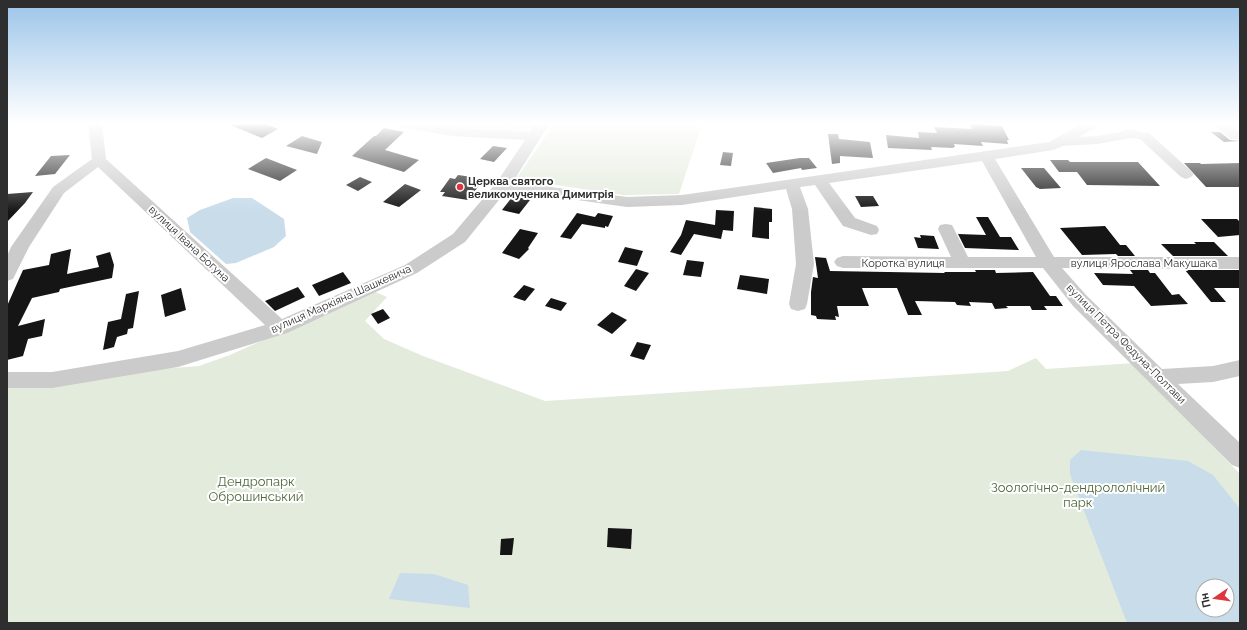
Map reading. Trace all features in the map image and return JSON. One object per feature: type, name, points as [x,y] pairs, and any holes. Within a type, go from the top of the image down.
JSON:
[{"type":"street","points":[[7,275],[20,247],[58,190],[99,160],[98,153]]},
{"type":"street","name":"вулиця Маркіяна Шашкевича","points":[[7,380],[52,380],[178,359],[280,328],[411,270],[459,238],[504,184],[523,153]]},
{"type":"street","points":[[504,184],[627,202],[682,200],[1009,153]]},
{"type":"street","points":[[1163,153],[1186,174]]},
{"type":"street","name":"вулиця Петра Федуна-Полтави","points":[[987,157],[1049,264],[1080,301],[1240,458]]},
{"type":"street","name":"вулиця Івана Богуна","points":[[99,160],[280,328]]},
{"type":"street","points":[[819,180],[849,222],[871,230]]},
{"type":"street","points":[[791,184],[795,191],[800,209],[805,264],[798,304]]},
{"type":"street","name":"Коротка вулиця","points":[[946,229],[963,263]]},
{"type":"street","name":"Коротка вулиця","points":[[843,262],[1049,264]]},
{"type":"street","name":"вулиця Ярослава Макушака","points":[[1049,264],[1240,263]]},
{"type":"street","points":[[1158,377],[1213,374],[1240,368]]},
{"type":"green space","points":[[534,153],[692,153],[679,194],[623,195],[516,179]]},
{"type":"green space","name":"Зоологічно-дендрололічний парк","points":[[373,291],[387,297],[365,321],[384,339],[423,356],[545,401],[1008,371],[1036,358],[1046,369],[1134,363],[1240,474],[1240,623],[7,623],[7,388],[136,371],[199,366],[230,355]]},
{"type":"water","points":[[233,198],[252,198],[284,219],[286,236],[274,247],[236,263],[226,264],[190,232],[187,218],[200,210]]},
{"type":"water","points":[[1081,450],[1188,461],[1213,475],[1240,509],[1240,623],[1127,623],[1070,474],[1070,460]]},
{"type":"water","points":[[400,573],[434,574],[468,585],[470,608],[389,599]]},
{"type":"building","points":[[355,153],[397,153],[419,160],[404,172],[352,156]]},
{"type":"building","points":[[486,153],[502,153],[494,162],[480,159]]},
{"type":"building","points":[[723,153],[733,153],[731,166],[720,165]]},
{"type":"building","points":[[831,153],[872,153],[873,158],[840,156],[840,163],[832,164]]},
{"type":"building","points":[[70,155],[55,174],[35,176],[51,156]]},
{"type":"building","points":[[266,158],[297,170],[280,181],[248,169]]},
{"type":"building","points":[[809,158],[817,168],[802,170],[801,168],[773,173],[766,163]]},
{"type":"building","points":[[1050,160],[1068,160],[1070,162],[1138,162],[1160,186],[1087,185],[1077,172],[1059,172]]},
{"type":"building","points":[[1184,163],[1240,163],[1240,187],[1206,187]]},
{"type":"building","points":[[1021,168],[1044,168],[1061,188],[1040,189],[1036,187]]},
{"type":"building","name":"Церква святого великомученика Димитрія","points":[[458,175],[479,178],[476,182],[481,183],[468,200],[442,196],[445,192],[440,192],[450,178],[455,179]]},
{"type":"building","points":[[360,177],[372,182],[358,191],[346,185]]},
{"type":"building","points":[[405,184],[421,190],[399,207],[383,202]]},
{"type":"building","points":[[33,192],[25,203],[7,222],[7,194]]},
{"type":"building","points":[[513,196],[530,200],[519,214],[502,210]]},
{"type":"building","points":[[855,196],[873,196],[879,206],[861,207]]},
{"type":"building","points":[[754,207],[772,209],[772,222],[769,222],[769,239],[752,237]]},
{"type":"building","points":[[716,210],[734,211],[733,231],[723,230],[721,239],[694,234],[681,255],[670,252],[681,235],[686,220],[715,225]]},
{"type":"building","points":[[577,213],[595,217],[598,213],[613,216],[608,227],[605,226],[605,228],[582,224],[571,239],[560,237]]},
{"type":"building","points":[[976,217],[988,217],[1000,237],[1011,237],[1019,250],[965,248],[958,234],[986,235]]},
{"type":"building","points":[[1201,219],[1237,219],[1240,222],[1240,235],[1218,237]]},
{"type":"building","points":[[1105,226],[1120,245],[1126,245],[1135,256],[1118,256],[1116,254],[1082,255],[1060,228]]},
{"type":"building","points":[[520,229],[538,233],[528,248],[529,249],[519,259],[502,253]]},
{"type":"building","points":[[920,235],[934,236],[939,249],[918,248],[914,237],[921,238]]},
{"type":"building","points":[[1194,242],[1214,242],[1228,256],[1173,256],[1161,244],[1196,244]]},
{"type":"building","points":[[625,247],[643,251],[637,266],[618,262]]},
{"type":"building","points":[[71,249],[67,274],[99,267],[96,256],[110,252],[114,265],[112,278],[60,289],[59,292],[32,298],[18,326],[45,319],[42,336],[28,339],[23,356],[7,360],[7,306],[23,270],[49,265],[51,254]]},
{"type":"building","points":[[815,257],[826,258],[830,271],[945,273],[944,272],[976,272],[975,270],[995,270],[996,273],[1033,272],[1050,296],[1056,296],[1063,306],[1044,306],[1047,310],[1032,310],[1030,306],[1006,306],[1008,308],[995,309],[992,303],[969,302],[971,306],[957,305],[955,302],[915,301],[922,315],[908,315],[897,288],[862,288],[869,306],[837,306],[839,317],[835,316],[836,320],[817,319],[816,316],[811,315],[811,292],[813,277],[818,278]]},
{"type":"building","points":[[687,260],[704,262],[701,277],[683,275]]},
{"type":"building","points":[[636,269],[649,273],[636,291],[624,286]]},
{"type":"building","points":[[1130,270],[1148,270],[1150,273],[1155,273],[1172,295],[1179,294],[1188,304],[1151,306],[1134,286],[1103,285],[1094,273],[1133,274]]},
{"type":"building","points":[[1185,270],[1240,270],[1240,288],[1214,288],[1226,302],[1211,302]]},
{"type":"building","points":[[343,272],[351,283],[319,296],[312,285]]},
{"type":"building","points":[[740,275],[769,279],[767,294],[737,289]]},
{"type":"building","points":[[524,285],[535,289],[525,301],[513,297]]},
{"type":"building","points":[[298,287],[305,297],[275,311],[265,301]]},
{"type":"building","points":[[181,288],[186,310],[165,317],[161,295]]},
{"type":"building","points":[[139,291],[133,328],[128,329],[127,334],[117,337],[114,347],[103,350],[108,322],[121,319],[126,294]]},
{"type":"building","points":[[551,298],[567,303],[561,311],[545,306]]},
{"type":"building","points":[[383,309],[390,318],[378,324],[371,314]]},
{"type":"building","points":[[612,312],[627,320],[612,334],[597,325]]},
{"type":"building","points":[[637,342],[651,345],[644,360],[630,356]]},
{"type":"building","points":[[608,528],[632,529],[631,549],[607,547]]},
{"type":"building","points":[[514,538],[512,555],[500,555],[501,539]]},
{"type":"place","name":"Церква святого великомученика Димитрія","points":[[460,187]]},
{"type":"park label","name":"Дендропарк Оброшинський","points":[[256,488]]}]
